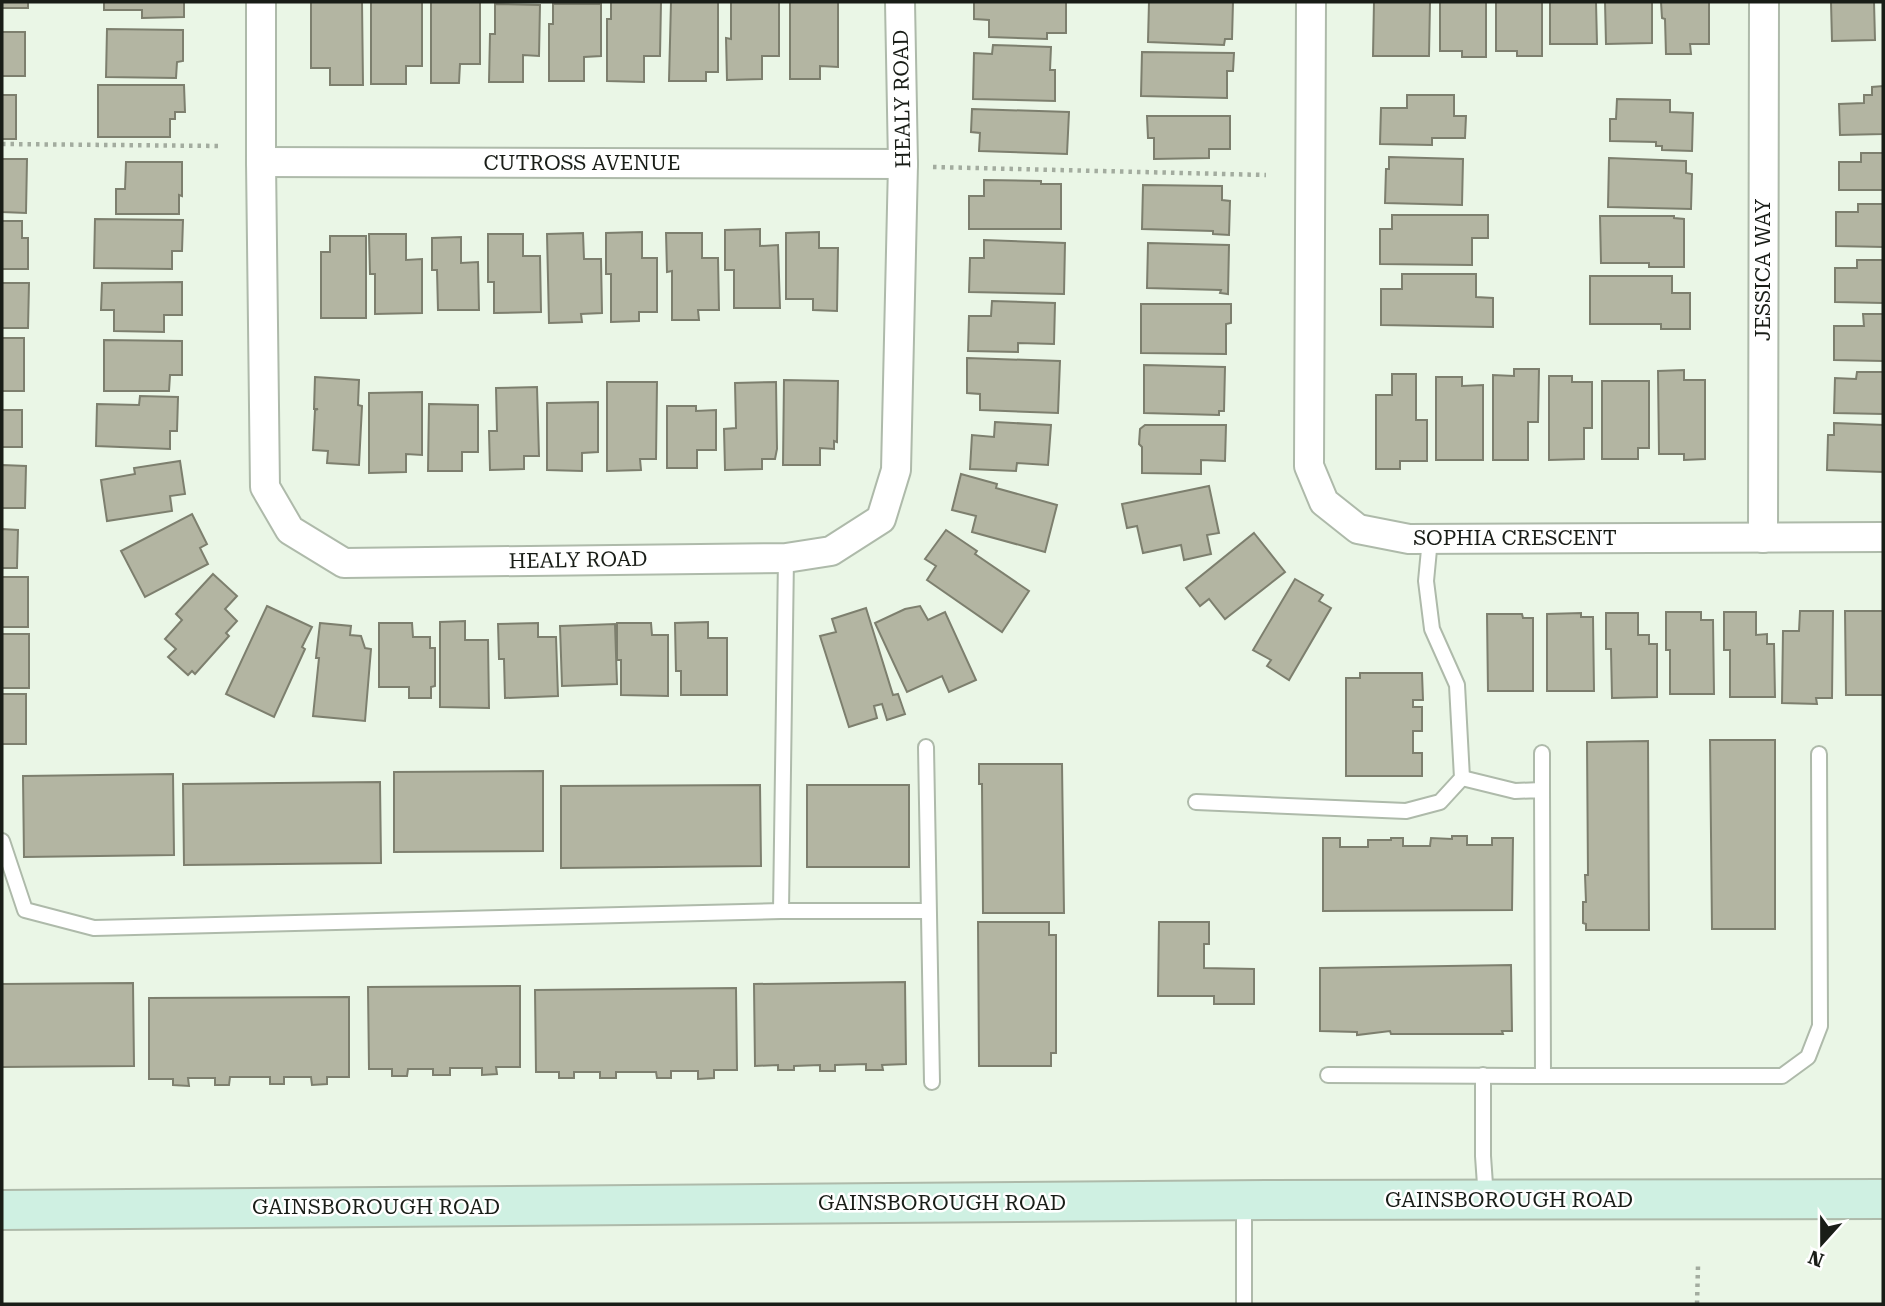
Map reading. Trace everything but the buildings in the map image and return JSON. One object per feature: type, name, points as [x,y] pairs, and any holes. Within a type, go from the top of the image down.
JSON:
[{"type":"main road","name":"GAINSBOROUGH ROAD","points":[[2,1210],[1244,1200],[1883,1199]]},
{"type":"street","name":"HEALY ROAD","points":[[261,2],[265,486],[290,530],[344,564],[786,558],[831,551],[881,519],[896,470],[903,164],[900,2]]},
{"type":"street","name":"SOPHIA CRESCENT","points":[[1311,2],[1309,466],[1324,502],[1358,529],[1409,539],[1883,537]]},
{"type":"street","name":"JESSICA WAY","points":[[1763,538],[1764,2]]},
{"type":"street","name":"CUTROSS AVENUE","points":[[261,162],[903,164]]},
{"type":"lane","points":[[1196,802],[1406,811],[1440,802],[1462,778],[1457,685],[1432,629],[1426,581],[1430,539]]},
{"type":"lane","points":[[781,911],[786,558]]},
{"type":"lane","points":[[926,747],[932,1082]]},
{"type":"lane","points":[[1542,753],[1543,1076]]},
{"type":"lane","points":[[1328,1075],[1782,1076],[1808,1057],[1820,1026],[1819,754]]},
{"type":"lane","points":[[1462,778],[1515,791],[1542,790]]},
{"type":"lane","points":[[2,841],[25,910],[94,928],[781,911],[928,911]]},
{"type":"lane","points":[[1483,1075],[1486,1200]]},
{"type":"lane","points":[[1244,1200],[1244,1304]]},
{"type":"path","points":[[2,144],[221,146]]},
{"type":"path","points":[[932,166],[1266,175]]},
{"type":"path","points":[[1698,1266],[1698,1304]]}]
